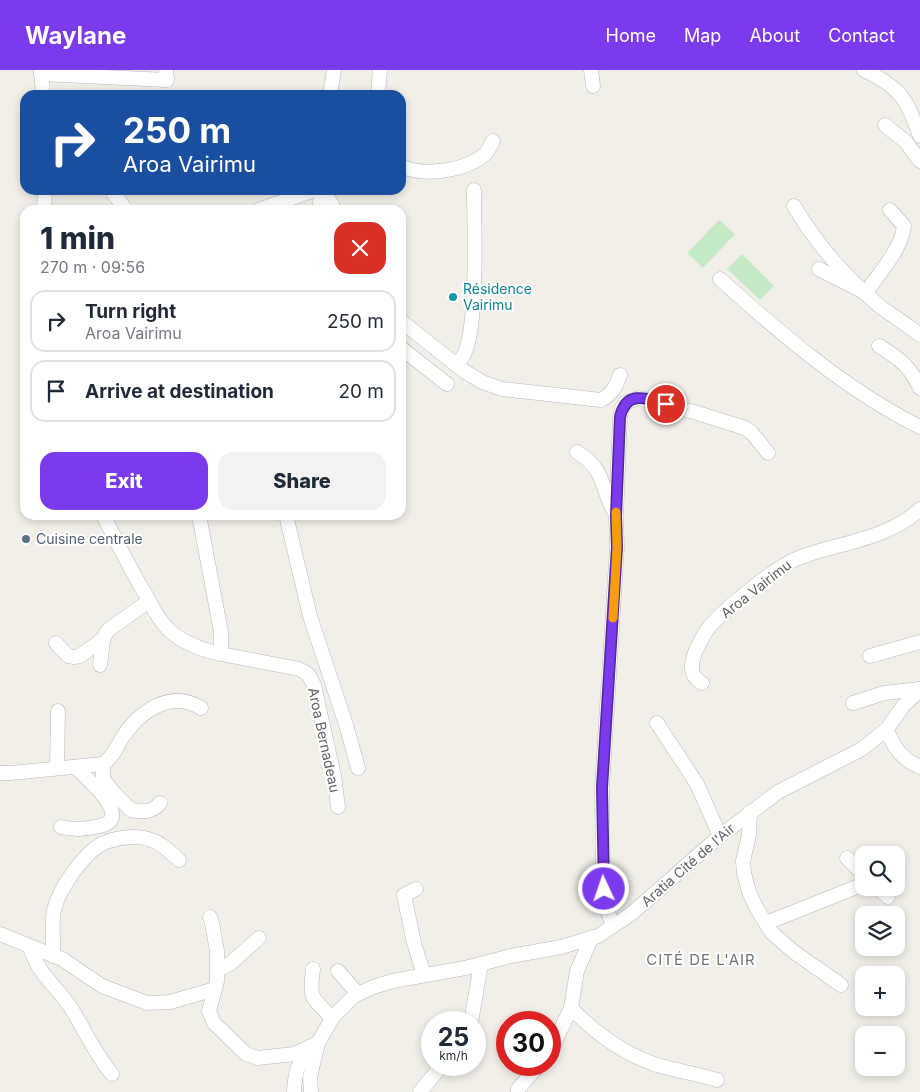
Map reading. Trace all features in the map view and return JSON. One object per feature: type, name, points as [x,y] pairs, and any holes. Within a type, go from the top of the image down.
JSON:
[{"type":"street","points":[[331,90],[334,70]]},
{"type":"street","points":[[378,90],[380,70]]},
{"type":"street","points":[[591,70],[593,86]]},
{"type":"street","points":[[864,70],[892,86],[902,95],[920,136]]},
{"type":"street","points":[[43,90],[41,72],[167,75]]},
{"type":"street","points":[[885,125],[906,142],[920,161]]},
{"type":"street","points":[[406,168],[415,171],[437,172],[458,167],[473,162],[485,154],[493,141]]},
{"type":"street","points":[[456,363],[462,357],[465,350],[473,311],[474,190]]},
{"type":"street","points":[[272,205],[301,195]]},
{"type":"street","points":[[794,206],[810,234],[850,280],[883,308],[920,334]]},
{"type":"street","points":[[866,293],[904,234],[904,226],[890,210]]},
{"type":"street","points":[[819,269],[866,293]]},
{"type":"street","points":[[720,279],[758,314],[810,356],[891,413],[920,427]]},
{"type":"street","points":[[406,325],[464,371],[482,382],[502,389],[601,400],[610,395],[616,387],[620,376]]},
{"type":"street","points":[[879,346],[901,360],[914,376],[920,388]]},
{"type":"street","points":[[406,352],[447,384]]},
{"type":"street","points":[[613,926],[605,905],[603,881],[602,788],[614,608],[617,547],[616,516],[622,408],[630,400],[639,398],[652,400],[745,428],[752,433],[768,453]]},
{"type":"street","points":[[577,452],[591,462],[599,474],[605,487],[608,502],[616,516]]},
{"type":"street","name":"Aroa Vairimu","points":[[702,683],[692,673],[691,663],[707,630],[720,616],[753,589],[795,559],[876,534],[920,509]]},
{"type":"street","points":[[106,520],[149,601],[168,629],[183,641],[221,654],[221,632],[199,520]]},
{"type":"street","points":[[287,520],[310,616],[358,768]]},
{"type":"street","points":[[56,643],[68,656],[74,658],[87,652],[103,638],[108,630],[149,601]]},
{"type":"street","points":[[100,665],[103,638]]},
{"type":"street","points":[[870,656],[920,642]]},
{"type":"street","name":"Aroa Bernadeau","points":[[221,654],[299,669],[308,674],[314,685],[334,776],[338,807]]},
{"type":"street","name":"Aratia Cité de l'Air","points":[[853,703],[884,693],[920,690]]},
{"type":"street","name":"Aratia Cité de l'Air","points":[[311,1092],[310,1077],[318,1043],[332,1018],[343,1005],[358,994],[373,987],[424,975],[561,947],[592,937],[613,926],[631,914],[720,836],[778,792],[862,749],[887,729],[900,710],[920,690]]},
{"type":"street","points":[[0,772],[10,773],[103,764],[109,759],[131,726],[156,706],[169,701],[183,700],[193,702],[201,708]]},
{"type":"street","points":[[57,768],[58,711]]},
{"type":"street","points":[[657,722],[696,784],[720,836]]},
{"type":"street","points":[[887,729],[890,738],[902,756],[920,767]]},
{"type":"street","points":[[103,764],[103,779],[114,794],[130,810],[150,811],[160,803]]},
{"type":"street","points":[[61,827],[71,829],[104,825],[110,821],[112,814],[103,794],[75,767]]},
{"type":"street","points":[[750,812],[743,861],[749,892],[771,931],[794,952],[841,985]]},
{"type":"street","points":[[58,958],[54,912],[61,892],[77,867],[92,851],[105,842],[136,837],[150,839],[160,844],[179,860]]},
{"type":"street","points":[[847,858],[855,866]]},
{"type":"street","points":[[766,923],[855,888]]},
{"type":"street","points":[[416,889],[404,895],[414,943],[424,975]]},
{"type":"street","points":[[210,917],[217,951],[218,970],[209,1011],[214,1022],[246,1054],[258,1058],[294,1054],[318,1043]]},
{"type":"street","points":[[0,934],[58,958],[102,986],[148,1003],[170,1002],[215,989]]},
{"type":"street","points":[[561,1029],[571,1008],[577,971],[592,937]]},
{"type":"street","points":[[218,970],[231,963],[259,938]]},
{"type":"street","points":[[30,947],[39,970],[67,1003],[100,1060],[112,1074]]},
{"type":"street","points":[[473,1011],[481,964]]},
{"type":"street","points":[[313,970],[310,989],[313,998],[332,1018]]},
{"type":"street","points":[[338,971],[358,994]]},
{"type":"street","points":[[571,1008],[588,1026],[610,1042],[634,1055],[657,1065],[717,1080]]},
{"type":"street","name":"Aratia Cité de l'Air","points":[[294,1092],[295,1074],[303,1056],[318,1043]]},
{"type":"street","points":[[420,1092],[433,1076]]},
{"type":"street","points":[[518,1092],[518,1089],[529,1076]]},
{"type":"green space","points":[[719,220],[735,234],[703,268],[687,253]]},
{"type":"green space","points":[[742,254],[774,286],[760,300],[727,269]]},
{"type":"slow traffic","points":[[613,618],[617,547],[616,512]]},
{"type":"place","name":"Résidence Vairimu","points":[[453,297]]},
{"type":"place","name":"Cuisine centrale","points":[[26,539]]},
{"type":"district","name":"CITÉ DE L'AIR","points":[[701,960]]},
{"type":"route","points":[[604,889],[602,873],[602,788],[617,547],[616,516],[620,417],[622,408],[630,400],[639,398],[666,404]]}]
